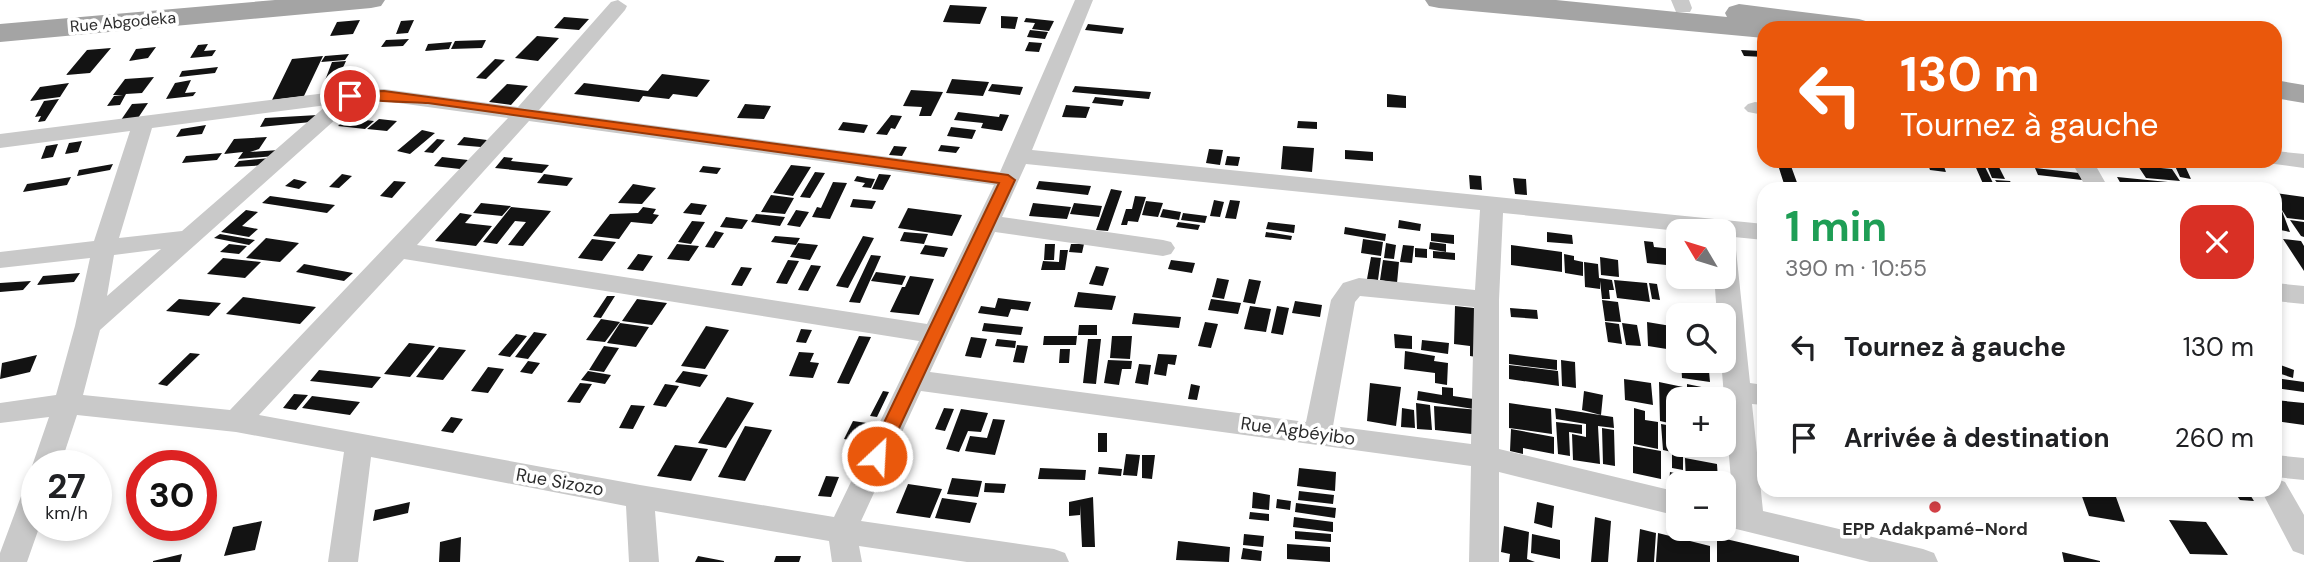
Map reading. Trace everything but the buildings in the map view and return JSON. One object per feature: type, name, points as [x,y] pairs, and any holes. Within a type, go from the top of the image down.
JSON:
[{"type":"main road","name":"Rue Abgodeka","points":[[0,17],[192,0]]},
{"type":"main road","name":"Rue Abgodeka","points":[[0,33],[371,0]]},
{"type":"main road","points":[[1439,0],[1757,28]]},
{"type":"main road","points":[[1604,0],[1681,4],[1807,21]]},
{"type":"main road","points":[[2282,90],[2304,94]]},
{"type":"main road","points":[[2282,103],[2304,107]]},
{"type":"street","points":[[847,562],[842,531],[1019,156],[1084,0]]},
{"type":"street","points":[[236,421],[400,250],[618,6]]},
{"type":"street","points":[[0,141],[350,96],[384,95],[1008,180]]},
{"type":"street","points":[[88,326],[350,96]]},
{"type":"street","points":[[51,450],[88,326],[104,247],[143,124]]},
{"type":"street","points":[[1019,156],[1492,203],[1666,228]]},
{"type":"street","points":[[2282,159],[2304,161]]},
{"type":"street","points":[[1484,562],[1487,300],[1492,203]]},
{"type":"street","points":[[988,223],[1163,248]]},
{"type":"street","points":[[1736,235],[1757,233]]},
{"type":"street","points":[[0,260],[187,238]]},
{"type":"street","points":[[400,250],[935,334]]},
{"type":"street","points":[[1318,433],[1343,300],[1352,289],[1385,289],[1487,300]]},
{"type":"street","points":[[1732,289],[1751,394],[1736,517],[1923,562]]},
{"type":"street","points":[[2282,293],[2304,295]]},
{"type":"street","name":"Rue Agbéyibo","points":[[913,380],[1485,457],[1666,501]]},
{"type":"street","name":"Rue Sizozo","points":[[0,413],[67,404],[236,421],[640,497],[842,531],[1054,562]]},
{"type":"street","points":[[343,562],[359,446]]},
{"type":"street","points":[[2282,467],[2304,469]]},
{"type":"street","points":[[640,497],[644,562]]},
{"type":"street","points":[[2279,497],[2304,542]]},
{"type":"street","points":[[12,562],[21,536]]},
{"type":"place","name":"EPP Adakpamé-Nord","points":[[1935,507]]},
{"type":"route","points":[[350,96],[384,95],[428,99],[1008,180],[877,456]]}]
